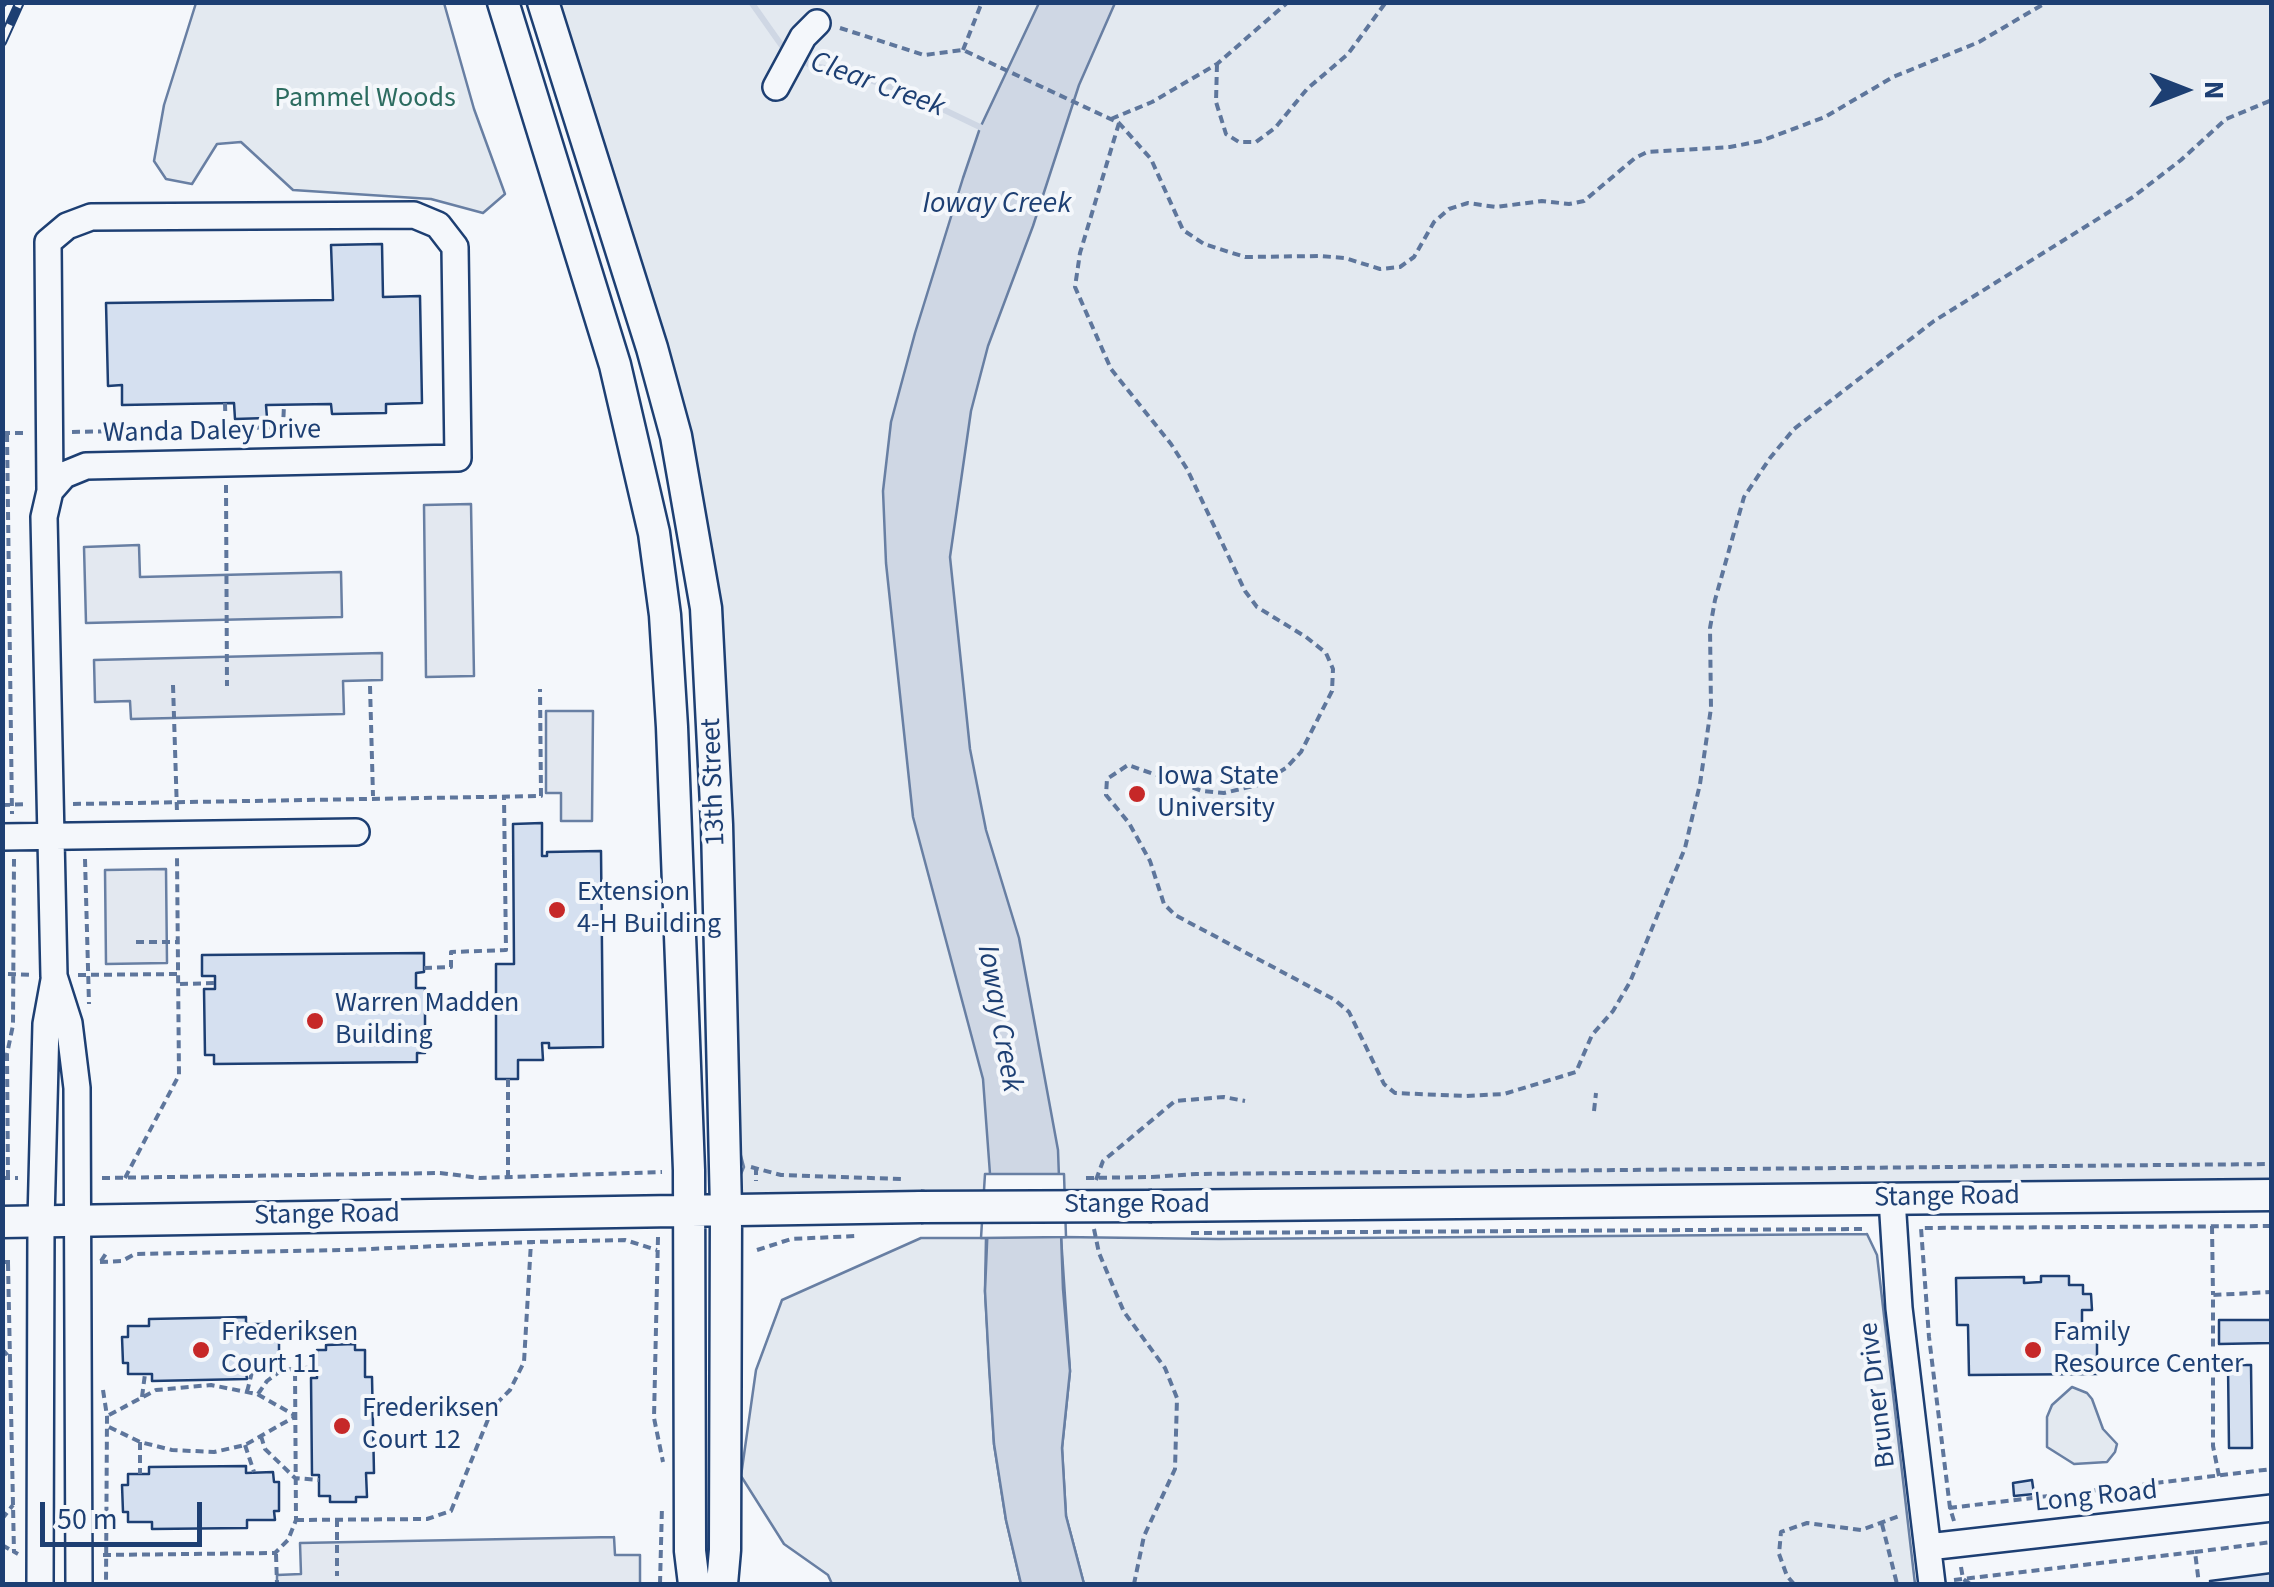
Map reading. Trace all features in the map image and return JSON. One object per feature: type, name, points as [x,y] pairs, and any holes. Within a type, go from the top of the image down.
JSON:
[{"type":"main road","name":"13th Street","points":[[503,2],[615,365],[654,533],[665,615],[689,1209],[690,1550],[694,1584]]},
{"type":"main road","name":"13th Street","points":[[543,2],[652,348],[676,436],[700,573],[712,710],[726,1209],[726,1531],[722,1584]]},
{"type":"main road","name":"Stange Road","points":[[2,1222],[921,1207],[1152,1192],[1892,1199],[2272,1195]]},
{"type":"street","points":[[776,87],[810,30]]},
{"type":"street","name":"Wanda Daley Drive","points":[[50,433],[48,242],[67,226],[91,217],[414,215],[438,225],[455,247],[458,458],[86,466],[64,475],[50,491]]},
{"type":"street","points":[[40,1584],[28,1554],[46,1024],[54,976],[44,517],[50,491],[50,433]]},
{"type":"street","points":[[8,837],[356,832]]},
{"type":"street","points":[[54,976],[68,1023],[77,1088],[80,1584]]},
{"type":"street","name":"Bruner Drive","points":[[1892,1199],[1899,1308],[1932,1584]]},
{"type":"street","name":"Long Road","points":[[1928,1547],[2272,1508]]},
{"type":"path","points":[[963,50],[982,2]]},
{"type":"path","points":[[1111,119],[1152,102],[1217,64],[1288,2]]},
{"type":"path","points":[[1217,64],[1216,102],[1226,134],[1239,142],[1256,142],[1276,128],[1308,89],[1348,54],[1386,2]]},
{"type":"path","points":[[810,30],[924,55],[963,50],[1111,119],[1151,159],[1183,230],[1204,244],[1245,257],[1345,258],[1380,270],[1400,267],[1414,257],[1434,222],[1449,210],[1468,203],[1496,207],[1542,201],[1569,204],[1584,200],[1647,152],[1761,140],[1825,117],[1893,77],[1979,42],[2047,2]]},
{"type":"path","points":[[1119,124],[1080,253],[1075,288],[1111,370],[1187,469],[1245,591],[1257,607],[1326,653],[1333,669],[1332,691],[1301,752],[1272,777],[1244,790],[1202,791],[1128,765],[1107,779],[1106,795],[1129,823],[1150,862],[1164,904],[1175,916],[1335,1000],[1348,1012],[1384,1084],[1395,1093],[1465,1096],[1504,1094],[1576,1072],[1592,1035],[1613,1011],[1630,982],[1685,848],[1712,708],[1710,628],[1715,600],[1744,496],[1770,458],[1794,429],[1934,321],[2133,196],[2181,160],[2226,118],[2272,100]]},
{"type":"path","points":[[226,403],[227,686]]},
{"type":"path","points":[[19,1178],[5,1178],[7,1054],[13,1025],[4,434],[283,427],[284,405]]},
{"type":"path","points":[[125,1178],[179,1075],[173,685]]},
{"type":"path","points":[[370,686],[372,797]]},
{"type":"path","points":[[2,805],[541,796],[540,689]]},
{"type":"path","points":[[424,968],[450,968],[451,952],[506,950],[504,796]]},
{"type":"path","points":[[84,836],[90,1009]]},
{"type":"path","points":[[136,942],[178,942]]},
{"type":"path","points":[[11,974],[178,974]]},
{"type":"path","points":[[178,984],[215,983]]},
{"type":"path","points":[[508,1079],[508,1178]]},
{"type":"path","points":[[1594,1111],[1596,1094]]},
{"type":"path","points":[[1093,1186],[1103,1161],[1175,1101],[1224,1097],[1245,1101]]},
{"type":"path","points":[[1152,1192],[1196,1174],[2272,1164]]},
{"type":"path","points":[[661,1172],[665,1165]]},
{"type":"path","points":[[744,1167],[781,1175],[902,1180]]},
{"type":"path","points":[[756,1168],[756,1180]]},
{"type":"path","points":[[102,1170],[106,1178],[440,1173],[508,1178],[672,1171]]},
{"type":"path","points":[[1092,1221],[1100,1254],[1124,1312],[1166,1368],[1177,1398],[1175,1469],[1144,1536],[1134,1584]]},
{"type":"path","points":[[2212,1226],[2213,1446],[2219,1476]]},
{"type":"path","points":[[1957,1528],[1950,1508],[1928,1337],[1921,1228],[2272,1226]]},
{"type":"path","points":[[1188,1233],[1862,1229]]},
{"type":"path","points":[[746,1250],[791,1239],[865,1236]]},
{"type":"path","points":[[658,1238],[654,1418],[663,1465]]},
{"type":"path","points":[[757,1238],[757,1250]]},
{"type":"path","points":[[107,1252],[97,1262],[122,1261],[135,1254],[531,1242],[625,1240],[657,1250]]},
{"type":"path","points":[[296,1520],[427,1518],[451,1511],[493,1407],[510,1390],[524,1362],[531,1242]]},
{"type":"path","points":[[8,1262],[14,1506],[28,1554]]},
{"type":"path","points":[[2213,1295],[2272,1292]]},
{"type":"path","points":[[2,1349],[10,1358]]},
{"type":"path","points":[[80,1556],[276,1550],[288,1540],[296,1520],[295,1367]]},
{"type":"path","points":[[258,1394],[266,1381],[282,1370],[317,1367]]},
{"type":"path","points":[[248,1392],[252,1372]]},
{"type":"path","points":[[142,1397],[145,1374]]},
{"type":"path","points":[[102,1383],[107,1416],[106,1584]]},
{"type":"path","points":[[107,1416],[156,1390],[211,1386],[258,1394],[296,1416]]},
{"type":"path","points":[[107,1426],[140,1442],[172,1450],[214,1452],[244,1445],[296,1416]]},
{"type":"path","points":[[261,1436],[266,1450],[295,1478],[318,1480]]},
{"type":"path","points":[[140,1442],[140,1474]]},
{"type":"path","points":[[244,1445],[254,1472]]},
{"type":"path","points":[[1950,1508],[2272,1469]]},
{"type":"path","points":[[660,1584],[662,1505]]},
{"type":"path","points":[[2,1519],[14,1506]]},
{"type":"path","points":[[1794,1584],[1779,1554],[1781,1532],[1808,1523],[1862,1530],[1906,1514]]},
{"type":"path","points":[[336,1520],[337,1576]]},
{"type":"path","points":[[1882,1524],[1897,1584]]},
{"type":"path","points":[[1963,1579],[2272,1542]]},
{"type":"path","points":[[2,1545],[28,1554]]},
{"type":"path","points":[[276,1550],[277,1584]]},
{"type":"path","points":[[2195,1552],[2199,1584]]},
{"type":"path","points":[[15,1569],[28,1554]]},
{"type":"path","points":[[1960,1557],[1963,1579],[1970,1584]]},
{"type":"green space","name":"Pammel Woods","points":[[196,3],[444,3],[474,109],[505,194],[483,213],[431,199],[293,190],[241,142],[217,144],[192,184],[166,179],[154,161],[164,105]]},
{"type":"green space","points":[[556,3],[2271,3],[2271,1195],[726,1209],[744,1167],[740,1152],[718,613]]},
{"type":"green space","points":[[1867,1234],[1877,1255],[1915,1584],[1084,1584],[1066,1516],[1062,1448],[1070,1371],[1061,1237]]},
{"type":"green space","points":[[921,1238],[986,1238],[985,1291],[994,1444],[1021,1584],[832,1584],[828,1575],[784,1544],[741,1476],[756,1370],[782,1300]]},
{"type":"green space","points":[[2072,1387],[2092,1399],[2103,1429],[2117,1444],[2107,1462],[2074,1464],[2047,1447],[2047,1417],[2052,1405]]},
{"type":"shaded area","points":[[471,504],[474,676],[426,677],[424,505]]},
{"type":"shaded area","points":[[139,545],[140,577],[341,572],[342,617],[86,623],[84,547]]},
{"type":"shaded area","points":[[382,653],[382,680],[343,681],[344,714],[131,719],[130,701],[95,702],[94,660]]},
{"type":"shaded area","points":[[546,711],[593,711],[592,821],[561,821],[561,793],[546,793]]},
{"type":"shaded area","points":[[166,869],[167,963],[106,964],[105,870]]},
{"type":"shaded area","points":[[614,1537],[615,1555],[640,1555],[640,1584],[277,1584],[277,1575],[301,1574],[300,1543]]},
{"type":"water","name":"Ioway Creek","points":[[1039,3],[1115,3],[1079,85],[988,346],[971,411],[950,557],[970,749],[986,830],[1019,938],[1058,1150],[1070,1371],[1062,1448],[1066,1516],[1084,1584],[1021,1584],[1006,1520],[994,1444],[985,1291],[990,1174],[983,1079],[913,817],[886,563],[883,491],[891,422],[963,178],[980,128]]},
{"type":"pier","points":[[985,1174],[1064,1174],[1066,1237],[981,1238]]},
{"type":"building","points":[[382,244],[383,297],[420,296],[422,403],[386,404],[386,413],[332,414],[331,404],[266,405],[267,418],[235,419],[234,403],[122,405],[122,385],[108,386],[106,303],[333,300],[331,245]]},
{"type":"building","name":"Extension 4-H Building","points":[[542,823],[542,856],[547,856],[547,852],[601,851],[603,1047],[549,1048],[549,1043],[542,1043],[543,1060],[518,1060],[518,1079],[496,1079],[496,964],[514,964],[513,824]]},
{"type":"building","name":"Warren Madden Building","points":[[424,953],[424,972],[416,973],[416,988],[425,988],[425,1053],[417,1053],[417,1062],[214,1064],[214,1055],[205,1055],[204,989],[215,989],[215,976],[202,976],[202,955]]},
{"type":"building","name":"Family Resource Center","points":[[2041,1276],[2069,1276],[2069,1285],[2083,1285],[2083,1294],[2091,1294],[2092,1310],[2082,1310],[2082,1325],[2097,1325],[2097,1374],[1969,1375],[1968,1325],[1957,1325],[1956,1278],[2024,1277],[2024,1283],[2041,1282]]},
{"type":"building","name":"Frederiksen Court 11","points":[[246,1317],[246,1324],[273,1324],[273,1333],[279,1333],[279,1363],[274,1363],[274,1372],[246,1372],[247,1379],[152,1381],[152,1374],[128,1374],[128,1363],[123,1363],[122,1337],[128,1337],[128,1326],[149,1326],[149,1319]]},
{"type":"building","points":[[2219,1320],[2272,1320],[2272,1343],[2219,1344]]},
{"type":"building","name":"Frederiksen Court 12","points":[[355,1344],[355,1350],[365,1350],[365,1377],[372,1377],[374,1473],[366,1473],[367,1497],[356,1497],[356,1502],[330,1502],[330,1496],[319,1496],[319,1475],[312,1475],[311,1378],[317,1378],[317,1350],[326,1350],[326,1345]]},
{"type":"building","points":[[2228,1365],[2251,1365],[2252,1448],[2229,1448]]},
{"type":"building","points":[[246,1466],[246,1473],[273,1472],[274,1482],[279,1482],[279,1511],[274,1511],[275,1520],[247,1520],[247,1528],[152,1529],[152,1522],[128,1522],[128,1512],[123,1512],[122,1485],[128,1485],[128,1474],[149,1474],[149,1467]]},
{"type":"building","points":[[2032,1480],[2034,1494],[2014,1496],[2013,1483]]},
{"type":"building","points":[[2272,1573],[2272,1584],[2210,1581]]},
{"type":"waterway","name":"Clear Creek","points":[[751,2],[790,52]]},
{"type":"waterway","name":"Clear Creek","points":[[801,59],[810,65],[909,93],[984,129]]},
{"type":"railway","points":[[2,42],[20,2]]},
{"type":"place","name":"Iowa State University","points":[[1137,794]]},
{"type":"place","name":"Extension 4-H Building","points":[[557,910]]},
{"type":"place","name":"Warren Madden Building","points":[[315,1021]]},
{"type":"place","name":"Frederiksen Court 11","points":[[201,1350]]},
{"type":"place","name":"Family Resource Center","points":[[2033,1350]]},
{"type":"place","name":"Frederiksen Court 12","points":[[342,1426]]}]
